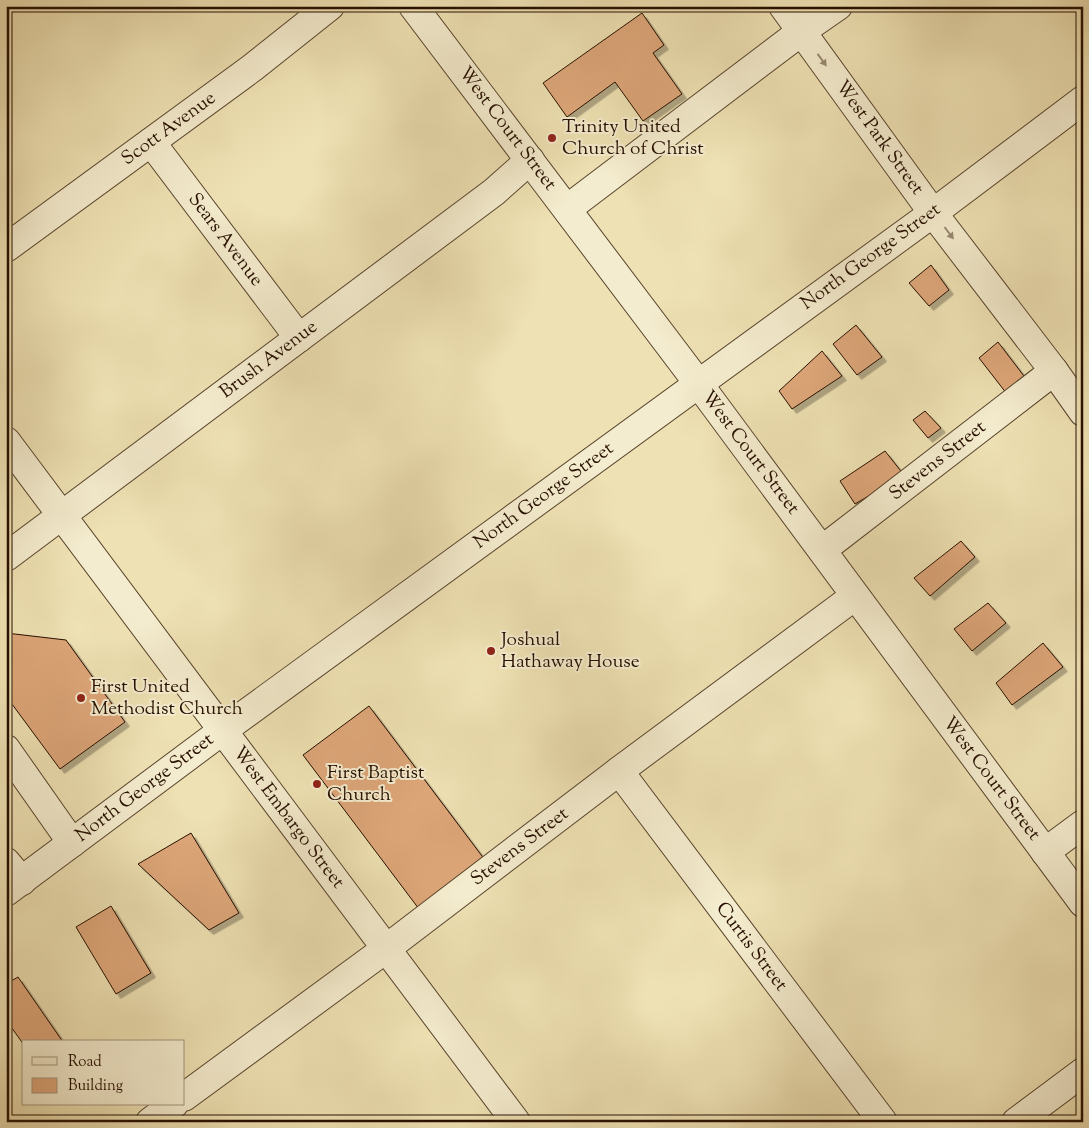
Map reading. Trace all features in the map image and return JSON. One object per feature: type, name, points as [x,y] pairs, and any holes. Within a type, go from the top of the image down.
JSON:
[{"type":"street","name":"Scott Avenue","points":[[6,248],[252,68],[330,6]]},
{"type":"street","name":"West Court Street","points":[[413,6],[698,383],[1083,903]]},
{"type":"street","name":"West Park Street","points":[[783,6],[933,212],[1083,412]]},
{"type":"street","points":[[568,210],[802,31],[838,6]]},
{"type":"street","name":"North George Street","points":[[11,878],[72,843],[1083,100]]},
{"type":"street","name":"Sears Avenue","points":[[151,142],[299,338]]},
{"type":"street","name":"Brush Avenue","points":[[6,557],[494,192],[530,160]]},
{"type":"street","name":"Stevens Street","points":[[822,550],[1054,371]]},
{"type":"street","name":"West Embargo Street","points":[[6,441],[516,1122]]},
{"type":"street","name":"Stevens Street","points":[[185,1096],[387,948],[619,771],[855,596]]},
{"type":"street","points":[[6,749],[72,843]]},
{"type":"street","name":"Curtis Street","points":[[619,771],[883,1122]]},
{"type":"street","points":[[1045,852],[1083,824]]},
{"type":"street","points":[[1016,1122],[1083,1072]]},
{"type":"street","points":[[151,1121],[171,1106]]},
{"type":"building","points":[[642,13],[664,45],[653,53],[682,94],[643,121],[615,82],[567,117],[543,83]]},
{"type":"building","points":[[931,265],[949,290],[929,306],[909,283]]},
{"type":"building","points":[[856,325],[882,357],[857,375],[833,344]]},
{"type":"building","points":[[998,342],[1027,380],[1007,394],[979,358]]},
{"type":"building","points":[[822,351],[842,376],[792,409],[779,391]]},
{"type":"building","points":[[925,411],[941,428],[928,438],[913,420]]},
{"type":"building","points":[[885,451],[904,475],[855,504],[840,481]]},
{"type":"building","points":[[961,541],[975,557],[930,596],[914,578]]},
{"type":"building","points":[[988,603],[1006,623],[972,651],[954,629]]},
{"type":"building","points":[[6,633],[66,640],[125,722],[60,769],[6,696]]},
{"type":"building","points":[[1043,643],[1063,667],[1012,705],[996,683]]},
{"type":"building","points":[[369,706],[485,860],[419,909],[303,755]]},
{"type":"building","points":[[191,833],[239,913],[209,930],[138,864]]},
{"type":"building","points":[[111,906],[151,973],[116,994],[76,927]]},
{"type":"building","points":[[18,977],[62,1040],[22,1040],[22,1042],[6,1020],[6,984]]},
{"type":"place","name":"Trinity United Church of Christ","points":[[552,138]]},
{"type":"place","name":"Joshual Hathaway House","points":[[491,651]]},
{"type":"place","name":"First United Methodist Church","points":[[81,698]]},
{"type":"place","name":"First Baptist Church","points":[[317,784]]}]
